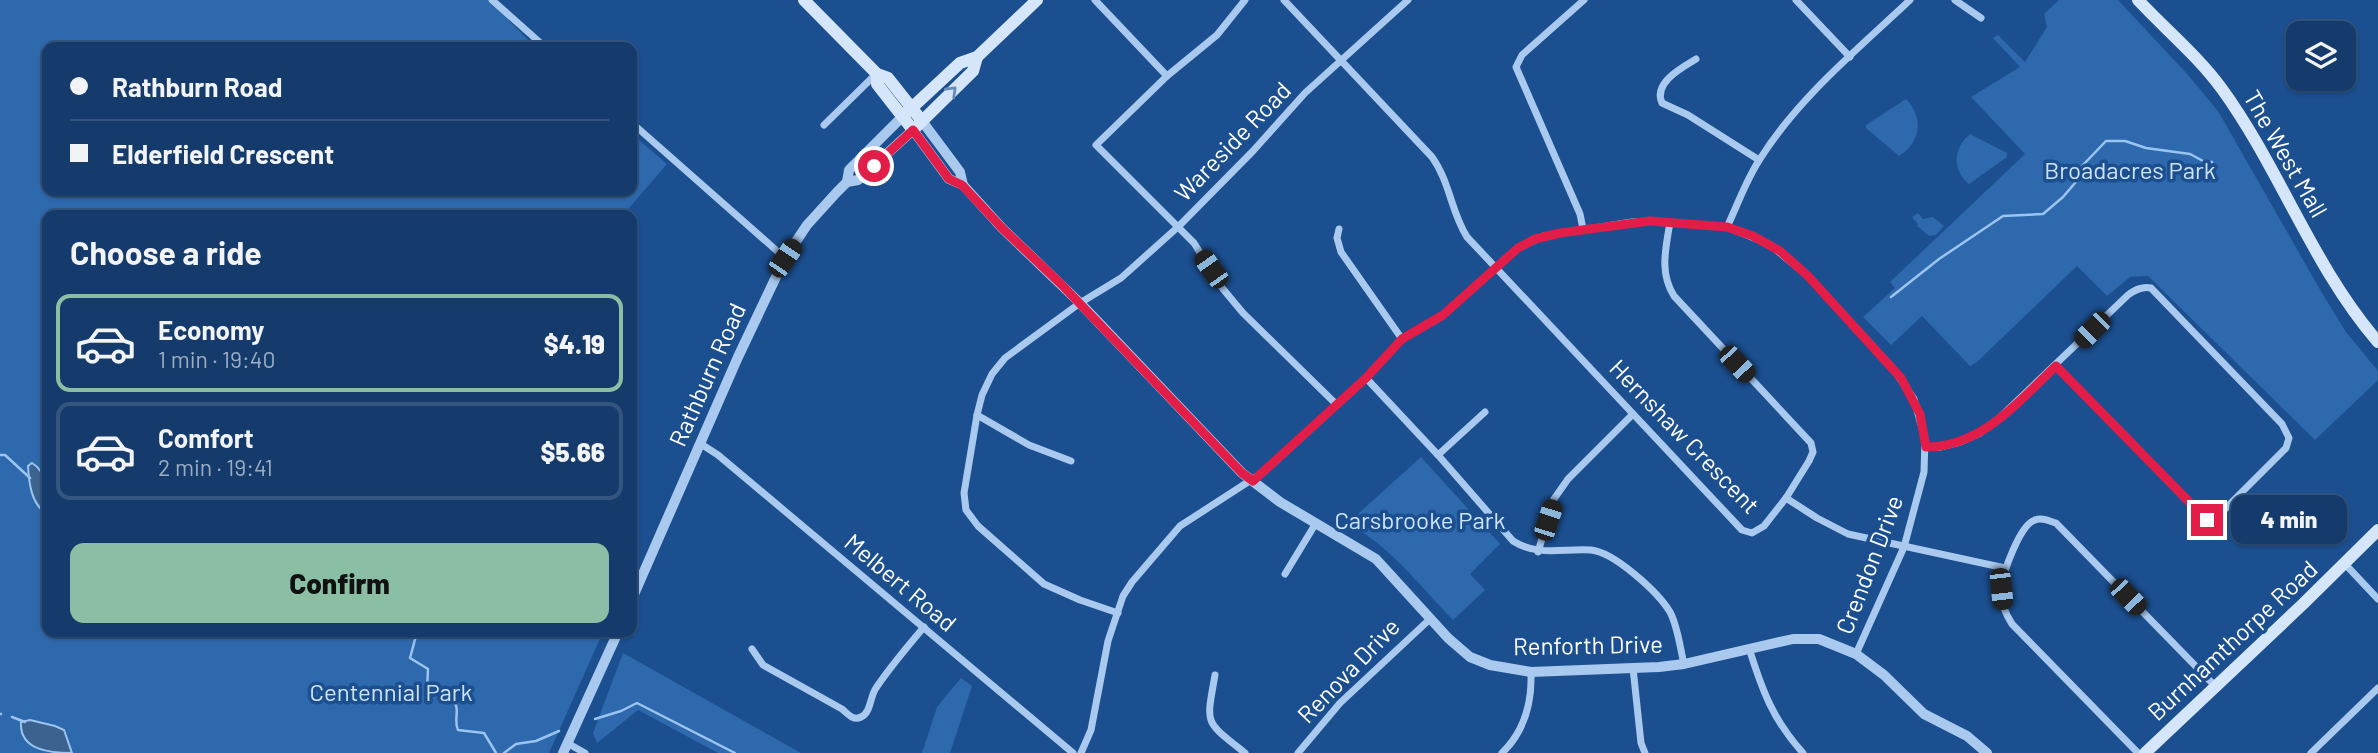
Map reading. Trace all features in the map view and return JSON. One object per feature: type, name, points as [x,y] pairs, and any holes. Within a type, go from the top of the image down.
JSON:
[{"type":"main road","name":"Renforth Drive","points":[[804,0],[877,74],[888,79],[917,126]]},
{"type":"main road","name":"Rathburn Road","points":[[907,113],[960,63],[977,57],[1037,0]]},
{"type":"main road","name":"The West Mall","points":[[2138,0],[2196,59],[2223,91],[2269,166],[2323,264],[2358,319],[2378,342]]},
{"type":"main road","name":"Rathburn Road","points":[[917,126],[973,71],[977,57]]},
{"type":"main road","name":"Burnhamthorpe Road","points":[[2145,753],[2378,530]]},
{"type":"street","points":[[492,0],[539,42]]},
{"type":"street","points":[[1095,0],[1167,76]]},
{"type":"street","points":[[1245,0],[1217,35],[1167,76],[1096,145],[1179,226],[1199,249],[1232,300],[1337,405]]},
{"type":"street","name":"Hernshaw Crescent","points":[[1284,0],[1432,157],[1446,179],[1463,230],[1742,530],[1752,533],[1764,526],[1786,498],[1809,461],[1813,452],[1811,443],[1671,291],[1664,268],[1670,222]]},
{"type":"street","name":"Wareside Road","points":[[1118,613],[1044,584],[978,526],[966,510],[964,494],[982,395],[992,374],[1005,358],[1080,303],[1121,278],[1179,226],[1253,151],[1305,93],[1408,0]]},
{"type":"street","points":[[1583,229],[1580,214],[1516,68],[1522,55],[1584,0]]},
{"type":"street","points":[[1796,0],[1850,57]]},
{"type":"street","points":[[1727,227],[1759,160],[1793,113],[1910,0]]},
{"type":"street","points":[[1955,0],[1981,18]]},
{"type":"street","points":[[1696,59],[1662,87],[1659,97],[1662,103],[1688,115],[1759,160]]},
{"type":"street","points":[[824,125],[877,74]]},
{"type":"street","name":"Rathburn Road","points":[[637,588],[785,258],[807,225],[847,182],[849,170],[907,113]]},
{"type":"street","name":"Rathburn Road","points":[[847,182],[858,180],[917,126]]},
{"type":"street","name":"Renforth Drive","points":[[917,126],[960,172],[962,185],[1002,228],[1080,303],[1228,459],[1280,502],[1376,559],[1448,638],[1470,657],[1490,665],[1531,671],[1633,668],[1684,664],[1749,648],[1807,638],[1832,643],[1856,654],[1884,675],[1924,714],[1967,736],[1987,753]]},
{"type":"street","points":[[637,127],[785,258]]},
{"type":"street","name":"Crendon Drive","points":[[1081,753],[1091,730],[1108,641],[1118,613],[1132,582],[1180,526],[1253,481],[1366,378],[1402,339],[1443,315],[1518,248],[1535,239],[1632,222],[1727,227],[1753,236],[1780,251],[1808,276],[1906,384],[1917,407],[1926,447],[1924,472],[1904,547],[1856,654]]},
{"type":"street","points":[[1339,229],[1337,238],[1341,252],[1402,339]]},
{"type":"street","points":[[1926,447],[1950,445],[1980,433],[2008,411],[2128,295],[2137,289],[2151,288],[2282,424],[2288,434],[2286,448],[2220,514],[2210,519],[2203,518],[2056,366]]},
{"type":"street","points":[[1366,378],[1513,541],[1523,548],[1538,552],[1602,552],[1628,569],[1671,614],[1684,664]]},
{"type":"street","points":[[1438,455],[1485,412]]},
{"type":"street","points":[[1538,552],[1554,499],[1568,479],[1633,414]]},
{"type":"street","points":[[977,415],[1029,445],[1072,461]]},
{"type":"street","name":"Melbert Road","points":[[701,444],[719,455],[1073,753]]},
{"type":"street","points":[[1786,498],[1848,534],[2006,568]]},
{"type":"street","points":[[2138,753],[2012,624],[2006,614],[2001,589],[2006,568],[2026,526],[2033,520],[2043,519],[2056,523],[2215,686]]},
{"type":"street","points":[[1285,574],[1316,523]]},
{"type":"street","points":[[2345,564],[2378,600]]},
{"type":"street","name":"Renova Drive","points":[[1298,753],[1340,703],[1430,619]]},
{"type":"street","points":[[752,649],[762,665],[842,709],[852,718],[860,718],[869,709],[874,690],[924,628]]},
{"type":"street","points":[[585,753],[565,748],[616,637]]},
{"type":"street","points":[[1749,648],[1760,685],[1775,718],[1803,753]]},
{"type":"street","points":[[1633,668],[1641,743],[1645,753]]},
{"type":"street","points":[[1502,753],[1520,732],[1526,718],[1531,671]]},
{"type":"street","points":[[1215,675],[1209,719],[1216,729],[1245,753]]},
{"type":"street","points":[[2311,753],[2378,688]]},
{"type":"green space","name":"Centennial Park","points":[[0,0],[489,0],[530,42],[42,42],[42,196],[637,196],[637,138],[667,164],[627,210],[42,210],[42,637],[601,637],[549,753],[0,753]]},
{"type":"green space","name":"Broadacres Park","points":[[2059,0],[2118,0],[2189,76],[2218,111],[2346,332],[2378,371],[2378,380],[2315,440],[2148,276],[2130,277],[2107,296],[2077,266],[1970,366],[1922,316],[1891,345],[1863,317],[1895,288],[1890,282],[2025,154],[1971,97],[2020,67],[1993,38],[1998,35],[2025,62],[2047,27],[2044,14]]},
{"type":"green space","points":[[1906,99],[1916,114],[1917,129],[1912,144],[1899,156],[1866,128],[1866,125]]},
{"type":"green space","points":[[1970,134],[2007,153],[2007,157],[1969,184],[1957,166],[1957,159],[1960,146]]},
{"type":"green space","points":[[1918,213],[1923,219],[1933,217],[1944,226],[1936,235],[1929,236],[1917,226],[1912,217]]},
{"type":"green space","name":"Carsbrooke Park","points":[[1421,457],[1500,544],[1470,574],[1485,590],[1453,620],[1391,555],[1348,523]]},
{"type":"green space","points":[[623,653],[801,753],[718,753],[638,710],[597,743],[593,733]]},
{"type":"green space","points":[[961,678],[972,686],[950,753],[922,753],[937,707]]},
{"type":"shaded area","points":[[32,463],[42,473],[42,510],[32,493],[28,466]]},
{"type":"shaded area","points":[[30,720],[64,730],[72,753],[47,751],[31,745],[25,739],[21,722]]},
{"type":"waterway","points":[[1891,297],[1939,259],[2003,216],[2043,214],[2063,197],[2075,183],[2082,166],[2106,141],[2125,141],[2146,148],[2190,154],[2205,162],[2212,162]]},
{"type":"waterway","points":[[0,455],[5,455],[30,478]]},
{"type":"waterway","points":[[416,637],[410,658],[428,669],[427,691],[453,700],[458,730],[484,733],[496,753]]},
{"type":"waterway","points":[[595,719],[637,703],[735,753]]},
{"type":"waterway","points":[[12,717],[25,722]]},
{"type":"waterway","points":[[504,753],[516,744],[536,741],[559,731]]},
{"type":"route","points":[[874,166],[913,130],[949,179],[962,185],[984,210],[1080,303],[1242,473],[1253,481],[1366,378],[1402,339],[1443,315],[1518,248],[1544,236],[1650,221],[1727,227],[1753,236],[1780,251],[1808,276],[1901,378],[1920,414],[1926,447],[1950,445],[1980,433],[2056,366],[2207,520]]}]
